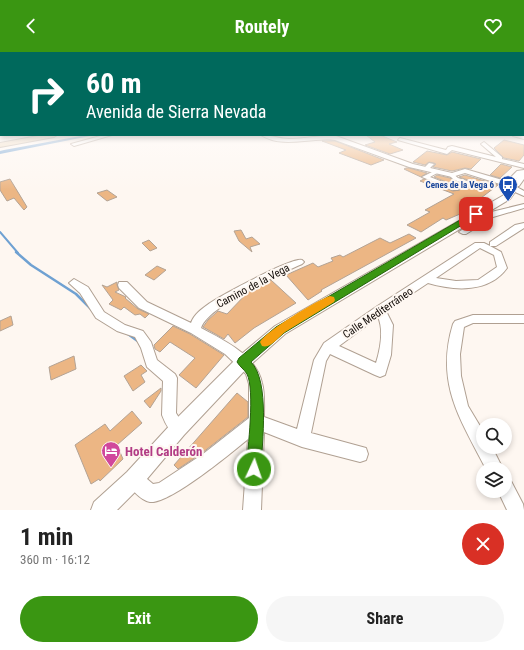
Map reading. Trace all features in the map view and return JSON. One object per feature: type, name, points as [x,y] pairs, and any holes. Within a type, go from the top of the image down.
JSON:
[{"type":"street","points":[[362,147],[411,166],[428,166],[436,172],[452,175],[465,171],[469,172],[500,182],[524,194]]},
{"type":"street","points":[[430,147],[447,152],[450,148],[452,148],[502,159],[524,166]]},
{"type":"street","points":[[488,147],[502,159]]},
{"type":"street","points":[[436,172],[425,177],[456,189]]},
{"type":"street","points":[[452,175],[456,179],[467,182]]},
{"type":"street","points":[[102,510],[134,479],[178,429],[243,362],[280,330],[512,189],[524,175]]},
{"type":"street","points":[[512,189],[513,206],[524,205]]},
{"type":"street","points":[[463,232],[490,215],[524,205]]},
{"type":"street","points":[[494,244],[518,227],[524,225]]},
{"type":"street","name":"Calle Mediterráneo","points":[[328,347],[380,310],[478,245],[484,246],[498,254],[502,268],[485,282],[476,284],[452,284],[428,279]]},
{"type":"street","name":"Camino de la Vega","points":[[195,330],[198,320],[215,305],[264,278],[299,262]]},
{"type":"street","points":[[74,283],[84,290],[100,315],[120,328],[138,334],[147,346],[152,363],[170,378],[169,415],[178,429]]},
{"type":"street","points":[[123,285],[143,305],[195,330],[229,350],[252,371],[256,384],[257,422],[252,510]]},
{"type":"street","points":[[302,439],[320,360],[328,347],[380,371],[385,355],[387,325],[380,310]]},
{"type":"street","points":[[476,434],[461,406],[453,371],[455,335],[459,324],[473,318],[524,319]]},
{"type":"street","points":[[257,422],[302,439],[360,454]]},
{"type":"street","points":[[134,479],[150,493],[162,491],[209,460],[257,422]]},
{"type":"street","points":[[511,498],[518,510]]},
{"type":"water","points":[[18,147],[33,147],[0,154],[0,151]]},
{"type":"building","points":[[339,147],[351,147],[384,160],[371,165],[339,153],[346,150]]},
{"type":"building","points":[[372,147],[397,147],[403,150],[390,154]]},
{"type":"building","points":[[524,147],[524,155],[519,161],[504,158],[494,148]]},
{"type":"building","points":[[427,151],[447,155],[452,152],[481,159],[471,169],[465,168],[452,171],[433,167],[436,164],[434,163],[429,162],[425,165],[413,162]]},
{"type":"building","points":[[501,164],[512,167],[500,178],[490,175]]},
{"type":"building","points":[[406,168],[427,173],[421,177],[404,169]]},
{"type":"building","points":[[437,175],[450,178],[454,181],[467,185],[471,181],[459,177],[465,175],[498,185],[460,214],[446,220],[443,218],[421,232],[407,225],[430,212],[425,210],[454,194],[420,181],[424,179],[453,191],[460,190],[459,187],[434,177]]},
{"type":"building","points":[[10,179],[27,207],[24,210],[14,198],[7,201],[0,190],[0,182]]},
{"type":"building","points":[[107,190],[117,197],[107,201],[97,193]]},
{"type":"building","points":[[241,230],[246,239],[252,237],[260,244],[250,247],[252,252],[239,241],[234,231]]},
{"type":"building","points":[[409,234],[416,238],[321,290],[322,291],[308,300],[286,275],[313,263],[318,267],[333,261],[331,258],[340,255],[343,257],[380,238],[390,243]]},
{"type":"building","points":[[149,240],[157,248],[150,251],[142,243]]},
{"type":"building","points":[[157,266],[166,270],[154,280],[145,275]]},
{"type":"building","points":[[271,280],[296,303],[254,328],[235,343],[228,334],[224,339],[203,327],[218,311],[227,314],[248,292]]},
{"type":"building","points":[[117,282],[119,290],[115,292],[126,297],[125,298],[138,309],[149,314],[145,318],[140,314],[135,315],[124,307],[121,310],[109,304],[113,300],[102,285],[107,287]]},
{"type":"building","points":[[11,316],[13,325],[0,331],[0,321]]},
{"type":"building","points":[[173,326],[190,334],[224,355],[196,388],[179,375],[195,358],[170,342],[160,352],[155,349],[154,345]]},
{"type":"building","points":[[74,356],[76,369],[51,380],[49,367]]},
{"type":"building","points":[[141,365],[147,371],[141,375],[145,382],[133,391],[124,376]]},
{"type":"building","points":[[161,388],[161,391],[150,408],[144,401]]},
{"type":"building","points":[[237,393],[248,402],[248,417],[202,453],[178,469],[174,465]]},
{"type":"building","points":[[132,411],[142,423],[117,445],[123,459],[100,481],[99,479],[91,484],[75,445],[105,424],[110,431]]},
{"type":"waterway","points":[[0,232],[18,253]]},
{"type":"waterway","points":[[16,252],[31,265],[76,294],[92,310]]},
{"type":"waterway","points":[[127,333],[138,341]]},
{"type":"slow traffic","points":[[266,342],[280,330],[330,300]]},
{"type":"place","name":"Cenes de la Vega 6","points":[[508,202]]},
{"type":"place","name":"Hotel Calderón","points":[[111,468]]},
{"type":"route","points":[[254,469],[257,422],[256,384],[252,371],[243,362],[280,330],[476,214]]}]
